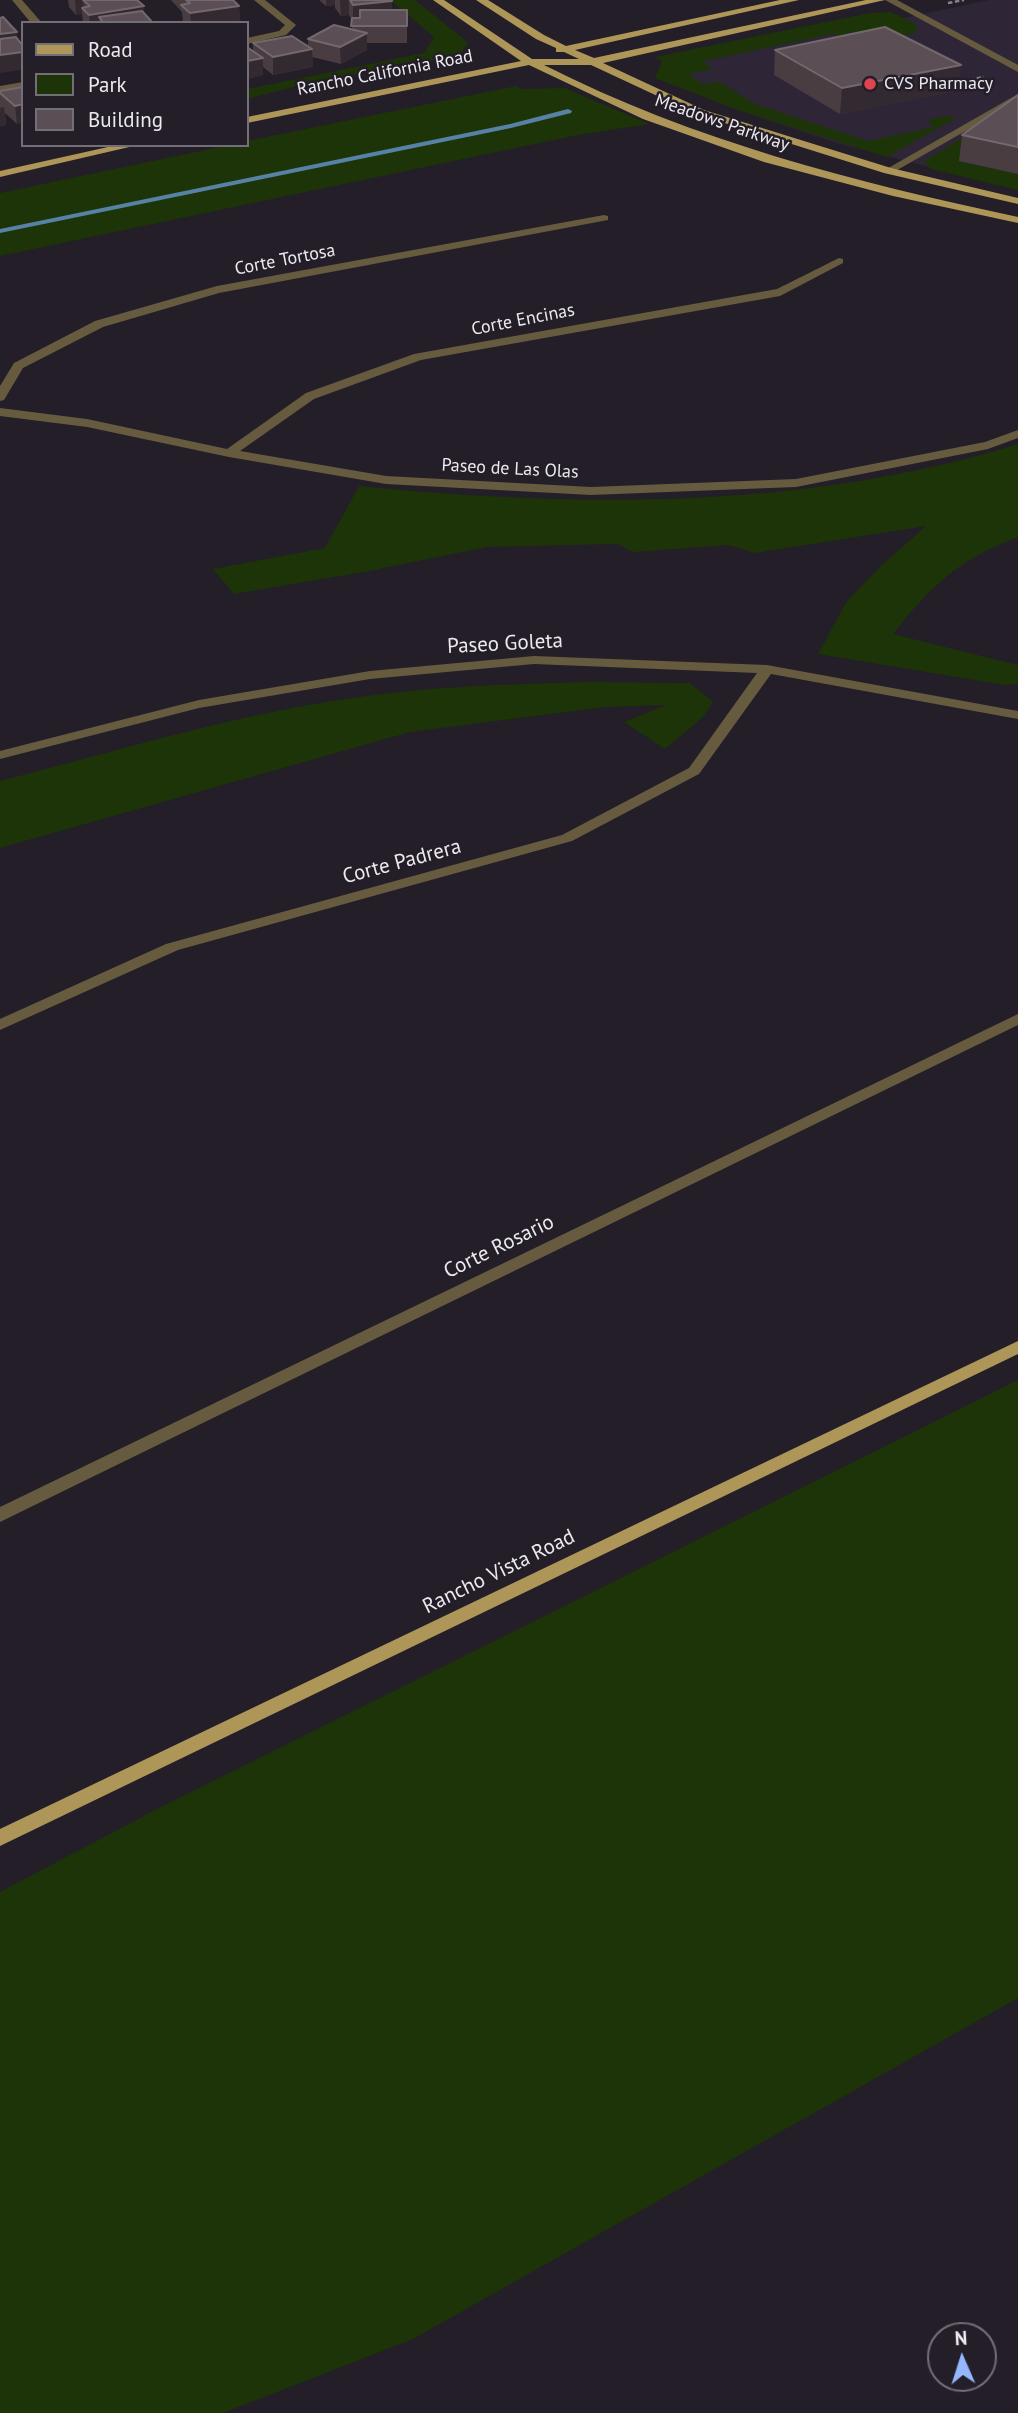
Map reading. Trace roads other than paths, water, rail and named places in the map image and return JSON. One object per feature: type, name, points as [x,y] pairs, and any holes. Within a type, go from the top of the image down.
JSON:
[{"type":"main road","name":"Meadows Parkway","points":[[438,0],[531,62],[656,121],[849,182],[1018,220]]},
{"type":"main road","name":"Meadows Parkway","points":[[481,0],[563,48],[700,112],[888,171],[1018,201]]},
{"type":"main road","name":"Rancho California Road","points":[[531,62],[563,48],[794,0]]},
{"type":"main road","name":"Rancho California Road","points":[[248,120],[531,62],[591,62],[880,0]]},
{"type":"main road","points":[[0,174],[124,147]]},
{"type":"main road","name":"Rancho Vista Road","points":[[0,1838],[1018,1347]]},
{"type":"street","points":[[17,0],[35,21]]},
{"type":"street","points":[[248,41],[282,33],[292,25],[259,0]]},
{"type":"street","points":[[890,0],[1018,69]]},
{"type":"street","points":[[0,89],[21,85]]},
{"type":"street","points":[[888,171],[1018,97]]},
{"type":"street","name":"Corte Tortosa","points":[[0,397],[18,366],[99,324],[217,290],[604,218]]},
{"type":"street","name":"Corte Encinas","points":[[229,453],[310,396],[418,357],[780,292],[839,261]]},
{"type":"street","name":"Paseo de Las Olas","points":[[0,412],[87,423],[229,453],[386,480],[591,491],[796,483],[988,444],[1018,434]]},
{"type":"street","name":"Paseo Goleta","points":[[0,755],[199,704],[370,675],[534,660],[767,670],[1018,715]]},
{"type":"street","name":"Corte Padrera","points":[[0,1025],[172,947],[567,838],[694,771],[767,670]]},
{"type":"street","name":"Corte Rosario","points":[[0,1515],[1018,1019]]},
{"type":"waterway","points":[[0,231],[511,126],[568,111]]},
{"type":"place","name":"CVS Pharmacy","points":[[870,84]]}]
